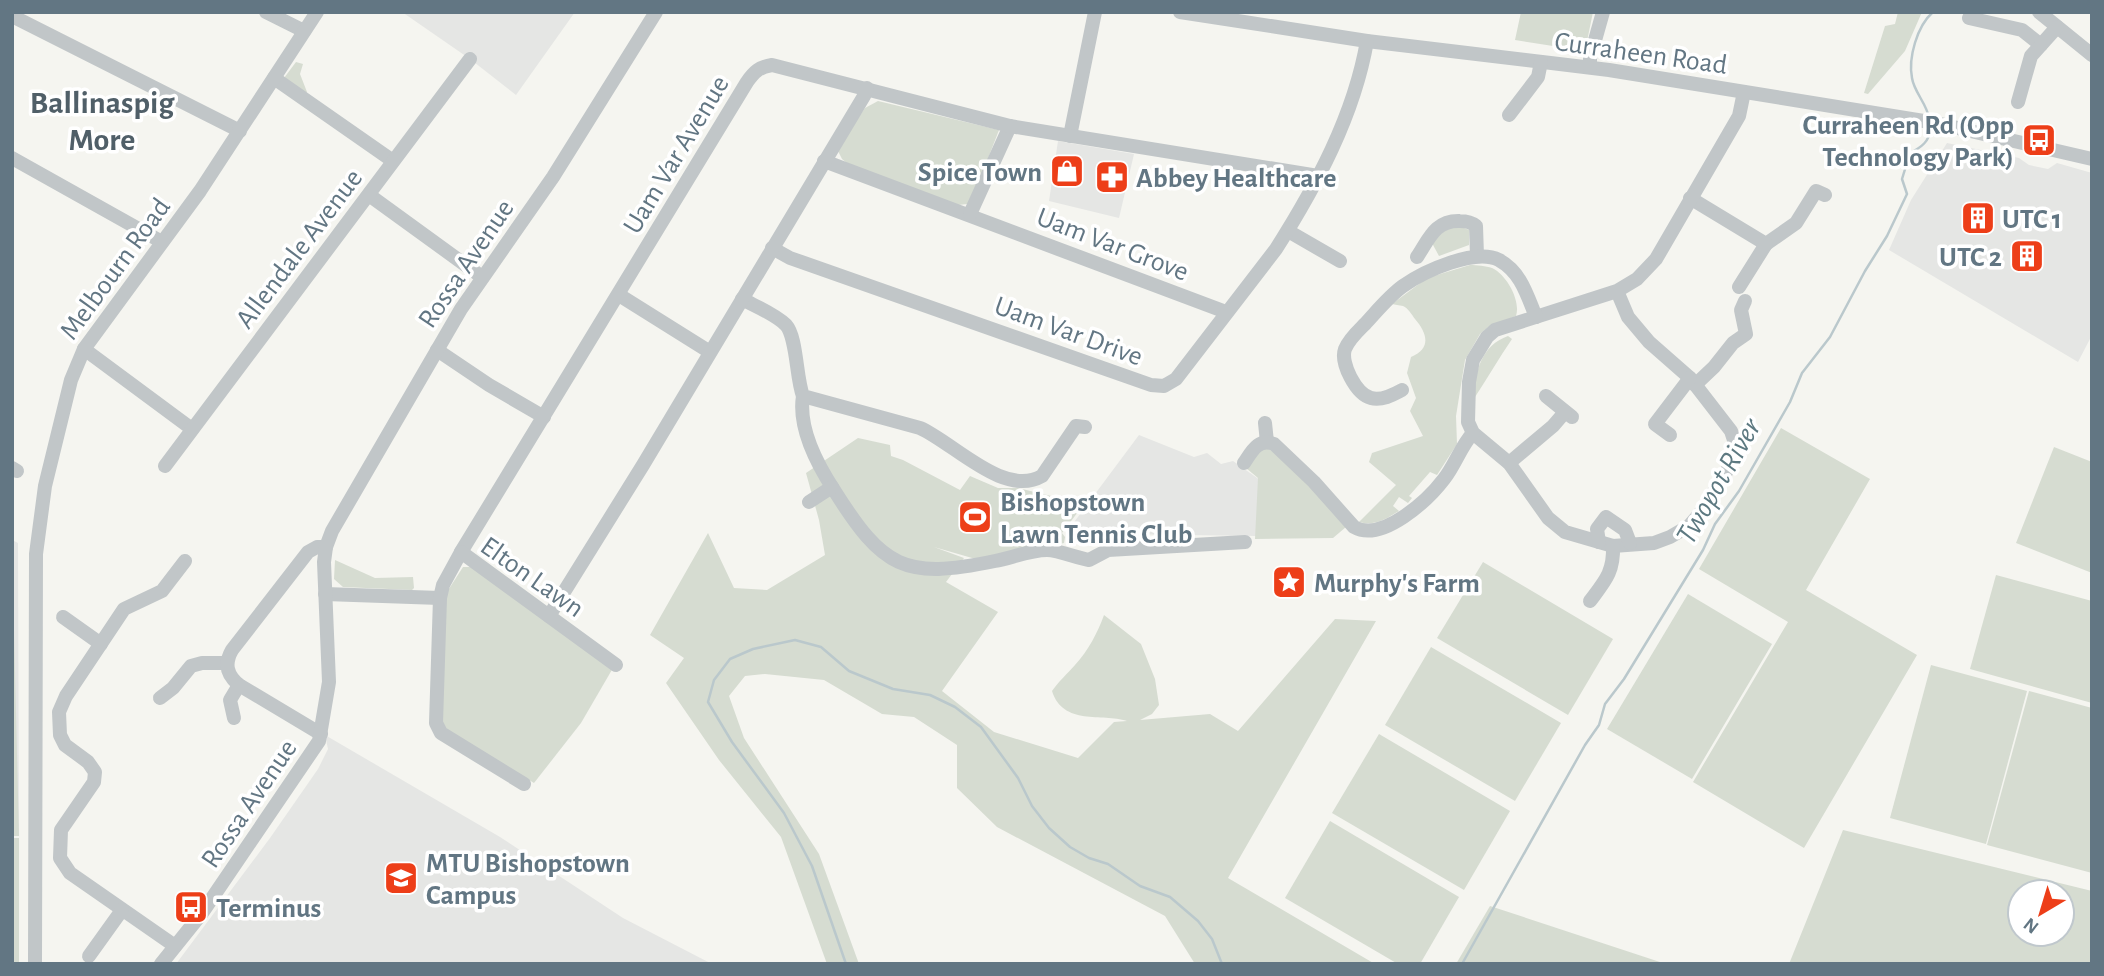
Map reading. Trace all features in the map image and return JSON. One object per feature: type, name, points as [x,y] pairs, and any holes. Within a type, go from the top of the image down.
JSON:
[{"type":"street","points":[[266,12],[304,32]]},
{"type":"street","name":"Melbourn Road","points":[[35,964],[36,554],[51,457],[71,380],[84,349],[200,191],[317,12]]},
{"type":"street","name":"Rossa Avenue","points":[[161,964],[202,914],[257,830],[305,764],[321,734],[329,682],[325,594],[326,547],[332,531],[482,276],[553,177],[656,12]]},
{"type":"street","points":[[1070,136],[1095,12]]},
{"type":"street","name":"Curraheen Road","points":[[1180,12],[1367,41],[1590,67],[1919,120],[2092,159]]},
{"type":"street","points":[[1590,67],[1603,12]]},
{"type":"street","points":[[2039,12],[2092,55]]},
{"type":"street","points":[[12,16],[240,131]]},
{"type":"street","points":[[1969,18],[2022,30],[2041,45]]},
{"type":"street","points":[[2018,103],[2031,56],[2057,27]]},
{"type":"street","name":"Uam Var Drive","points":[[772,248],[790,258],[1151,385],[1164,386],[1176,379],[1288,231],[1337,140],[1367,41]]},
{"type":"street","name":"Allendale Avenue","points":[[165,466],[470,59]]},
{"type":"street","points":[[1509,115],[1538,77],[1541,62]]},
{"type":"street","name":"Uam Var Avenue","points":[[461,552],[753,72],[762,66],[772,65],[1010,126],[1318,176]]},
{"type":"street","points":[[274,78],[393,161]]},
{"type":"street","points":[[549,616],[867,88]]},
{"type":"street","points":[[1617,291],[1628,317],[1649,342],[1693,382],[1731,431],[1736,446],[1733,461],[1702,511],[1689,526],[1670,537],[1654,542],[1606,544],[1564,532],[1548,517],[1509,463],[1473,433],[1468,422],[1469,382],[1479,349],[1495,330],[1617,291],[1637,279],[1656,258],[1740,116],[1744,92]]},
{"type":"street","points":[[970,214],[1010,126]]},
{"type":"street","name":"Uam Var Grove","points":[[824,161],[1226,312]]},
{"type":"street","points":[[14,163],[162,242]]},
{"type":"street","points":[[1670,435],[1655,424],[1693,382],[1714,367],[1733,344],[1746,334],[1741,310],[1742,294],[1766,244],[1796,223],[1816,191],[1825,195]]},
{"type":"street","points":[[369,195],[482,276]]},
{"type":"street","points":[[1690,198],[1766,244]]},
{"type":"street","points":[[1417,257],[1438,226],[1458,221],[1476,226],[1477,256]]},
{"type":"street","points":[[1288,231],[1340,261]]},
{"type":"street","points":[[1402,390],[1385,397],[1365,396],[1346,369],[1344,353],[1349,341],[1404,285],[1455,261],[1477,256],[1496,258],[1512,268],[1523,284],[1536,317]]},
{"type":"street","points":[[619,295],[710,352]]},
{"type":"street","points":[[742,299],[785,324],[791,333],[797,382],[803,396],[801,409],[812,447],[832,487],[856,524],[885,556],[903,565],[932,570],[966,567],[1048,550],[1089,560],[1108,550],[1245,542]]},
{"type":"street","points":[[84,349],[192,429]]},
{"type":"street","points":[[437,350],[544,417]]},
{"type":"street","points":[[803,396],[920,428],[998,477],[1010,481],[1034,480],[1042,476],[1076,426],[1085,428]]},
{"type":"street","points":[[1509,463],[1569,415],[1546,396]]},
{"type":"street","points":[[1265,423],[1267,442]]},
{"type":"street","points":[[1244,463],[1257,446],[1267,442],[1274,444],[1294,461],[1354,527],[1361,531],[1370,531],[1393,523],[1426,499],[1445,478],[1473,433]]},
{"type":"street","points":[[809,502],[832,487]]},
{"type":"street","points":[[1590,601],[1610,575],[1613,559],[1597,529],[1606,517],[1625,530],[1630,543]]},
{"type":"street","points":[[234,718],[230,700],[239,685],[230,675],[227,663],[229,654],[308,552],[317,547],[326,547]]},
{"type":"street","name":"Elton Lawn","points":[[524,784],[439,730],[436,714],[440,598],[443,585],[461,552],[617,665]]},
{"type":"street","points":[[176,946],[70,873],[60,858],[61,830],[94,782],[95,772],[88,762],[65,745],[60,735],[59,712],[66,696],[126,607],[162,591],[185,561]]},
{"type":"street","points":[[325,594],[440,598]]},
{"type":"street","points":[[63,617],[101,644]]},
{"type":"street","points":[[160,698],[173,688],[191,666],[227,663]]},
{"type":"street","name":"Rossa Avenue","points":[[239,685],[321,734]]},
{"type":"street","points":[[95,772],[110,768]]},
{"type":"street","points":[[89,956],[122,910]]},
{"type":"shaded area","points":[[402,12],[575,12],[516,95]]},
{"type":"shaded area","points":[[1521,12],[1593,12],[1585,51],[1515,40]]},
{"type":"shaded area","points":[[1898,12],[1922,12],[1905,51],[1868,94],[1864,93],[1885,26],[1895,24]]},
{"type":"shaded area","points":[[296,62],[303,64],[300,74],[307,92],[305,93],[284,78]]},
{"type":"shaded area","points":[[878,101],[999,130],[973,197],[967,204],[958,205],[848,164],[842,159],[837,149],[865,108]]},
{"type":"shaded area","points":[[1058,141],[1134,154],[1119,218],[1049,201]]},
{"type":"shaded area","points":[[1947,143],[2019,158],[2029,165],[2048,169],[2057,163],[2092,173],[2092,335],[2078,362],[1889,250],[1911,200]]},
{"type":"shaded area","points":[[1446,228],[1469,230],[1469,245],[1439,256],[1432,243]]},
{"type":"shaded area","points":[[1470,265],[1492,268],[1503,276],[1515,296],[1516,316],[1488,327],[1480,334],[1465,360],[1456,416],[1457,444],[1437,475],[1430,472],[1409,496],[1412,498],[1408,503],[1399,497],[1393,506],[1399,511],[1375,522],[1359,522],[1396,485],[1369,462],[1372,453],[1423,436],[1410,411],[1416,398],[1407,373],[1411,357],[1425,345],[1425,335],[1407,308],[1392,304],[1427,278]]},
{"type":"shaded area","points":[[1508,336],[1512,339],[1475,397],[1481,360],[1492,346]]},
{"type":"shaded area","points":[[1781,428],[1870,479],[1806,590],[1917,655],[1804,848],[1693,782],[1788,622],[1699,569]]},
{"type":"shaded area","points":[[1139,435],[1194,457],[1207,453],[1221,464],[1233,461],[1260,480],[1256,536],[1117,534],[1091,547],[1066,533]]},
{"type":"shaded area","points":[[858,438],[890,445],[891,456],[960,490],[970,476],[998,488],[1018,488],[1084,504],[1062,533],[1065,537],[1064,543],[979,560],[934,547],[964,558],[946,582],[998,612],[942,691],[994,732],[1078,758],[1114,722],[1127,721],[1074,714],[1057,702],[1052,691],[1084,654],[1104,615],[1141,644],[1155,679],[1159,705],[1152,714],[1140,720],[1210,714],[1238,731],[1335,619],[1376,621],[1228,878],[1375,964],[1195,964],[1165,916],[997,827],[957,788],[957,745],[914,717],[882,714],[824,680],[765,674],[745,676],[729,696],[744,738],[819,854],[859,964],[827,964],[781,837],[719,760],[666,683],[684,658],[650,635],[708,533],[734,588],[767,590],[825,555],[806,473]]},
{"type":"shaded area","points":[[1263,446],[1283,457],[1346,527],[1333,538],[1255,539],[1258,478],[1246,468]]},
{"type":"shaded area","points":[[2054,447],[2092,462],[2092,573],[2016,543]]},
{"type":"shaded area","points":[[12,540],[18,543],[19,836],[12,836]]},
{"type":"shaded area","points":[[12,548],[19,836],[12,836]]},
{"type":"shaded area","points":[[335,560],[375,578],[413,577],[414,588],[343,587],[334,579]]},
{"type":"shaded area","points":[[1483,562],[1613,639],[1568,715],[1437,638]]},
{"type":"shaded area","points":[[463,567],[471,567],[613,668],[581,723],[534,783],[442,725],[445,595]]},
{"type":"shaded area","points":[[1996,575],[2092,601],[2092,703],[1970,669]]},
{"type":"shaded area","points":[[1688,594],[1772,644],[1692,779],[1607,729]]},
{"type":"shaded area","points":[[1431,647],[1561,723],[1515,801],[1385,725]]},
{"type":"shaded area","points":[[1931,665],[2027,691],[1986,844],[1890,818]]},
{"type":"shaded area","points":[[2029,691],[2092,708],[2092,873],[1987,845]]},
{"type":"shaded area","points":[[1379,734],[1510,811],[1464,890],[1332,813]]},
{"type":"shaded area","name":"MTU Bishopstown Campus","points":[[325,735],[500,837],[623,918],[712,964],[176,964],[318,769],[328,749]]},
{"type":"shaded area","points":[[1330,821],[1459,897],[1420,964],[1398,964],[1285,898]]},
{"type":"shaded area","points":[[1843,830],[2039,878],[2006,878],[2006,948],[2076,948],[2076,887],[2092,891],[2092,964],[1789,964]]},
{"type":"shaded area","points":[[12,838],[19,838],[19,964],[12,964]]},
{"type":"shaded area","points":[[1490,906],[1666,964],[1456,964]]},
{"type":"waterway","name":"Twopot River","points":[[1929,118],[1913,83],[1911,61],[1922,25],[1933,12]]},
{"type":"waterway","name":"Twopot River","points":[[1462,964],[1585,745],[1599,725],[1605,704],[1624,679],[1703,550],[1715,524],[1739,491],[1790,402],[1802,373],[1830,337],[1887,236],[1907,194],[1902,179],[1910,153],[1927,140],[1930,128]]},
{"type":"waterway","points":[[846,964],[812,866],[784,813],[732,742],[708,702],[714,680],[730,659],[753,649],[795,640],[821,647],[849,671],[893,689],[930,695],[955,707],[981,727],[1018,778],[1032,806],[1049,828],[1070,847],[1089,858],[1108,864],[1140,886],[1170,897],[1198,921],[1212,939],[1222,964]]},
{"type":"place","name":"Curraheen Rd (Opp Technology Park)","points":[[2039,140]]},
{"type":"place","name":"Spice Town","points":[[1067,171]]},
{"type":"place","name":"Abbey Healthcare","points":[[1112,177]]},
{"type":"place","name":"UTC 1","points":[[1978,218]]},
{"type":"place","name":"UTC 2","points":[[2027,256]]},
{"type":"place","name":"Bishopstown Lawn Tennis Club","points":[[975,517]]},
{"type":"place","name":"Murphy's Farm","points":[[1289,582]]},
{"type":"place","name":"MTU Bishopstown Campus","points":[[401,878]]},
{"type":"place","name":"Terminus","points":[[191,907]]},
{"type":"district","name":"Ballinaspig More","points":[[102,120]]}]
